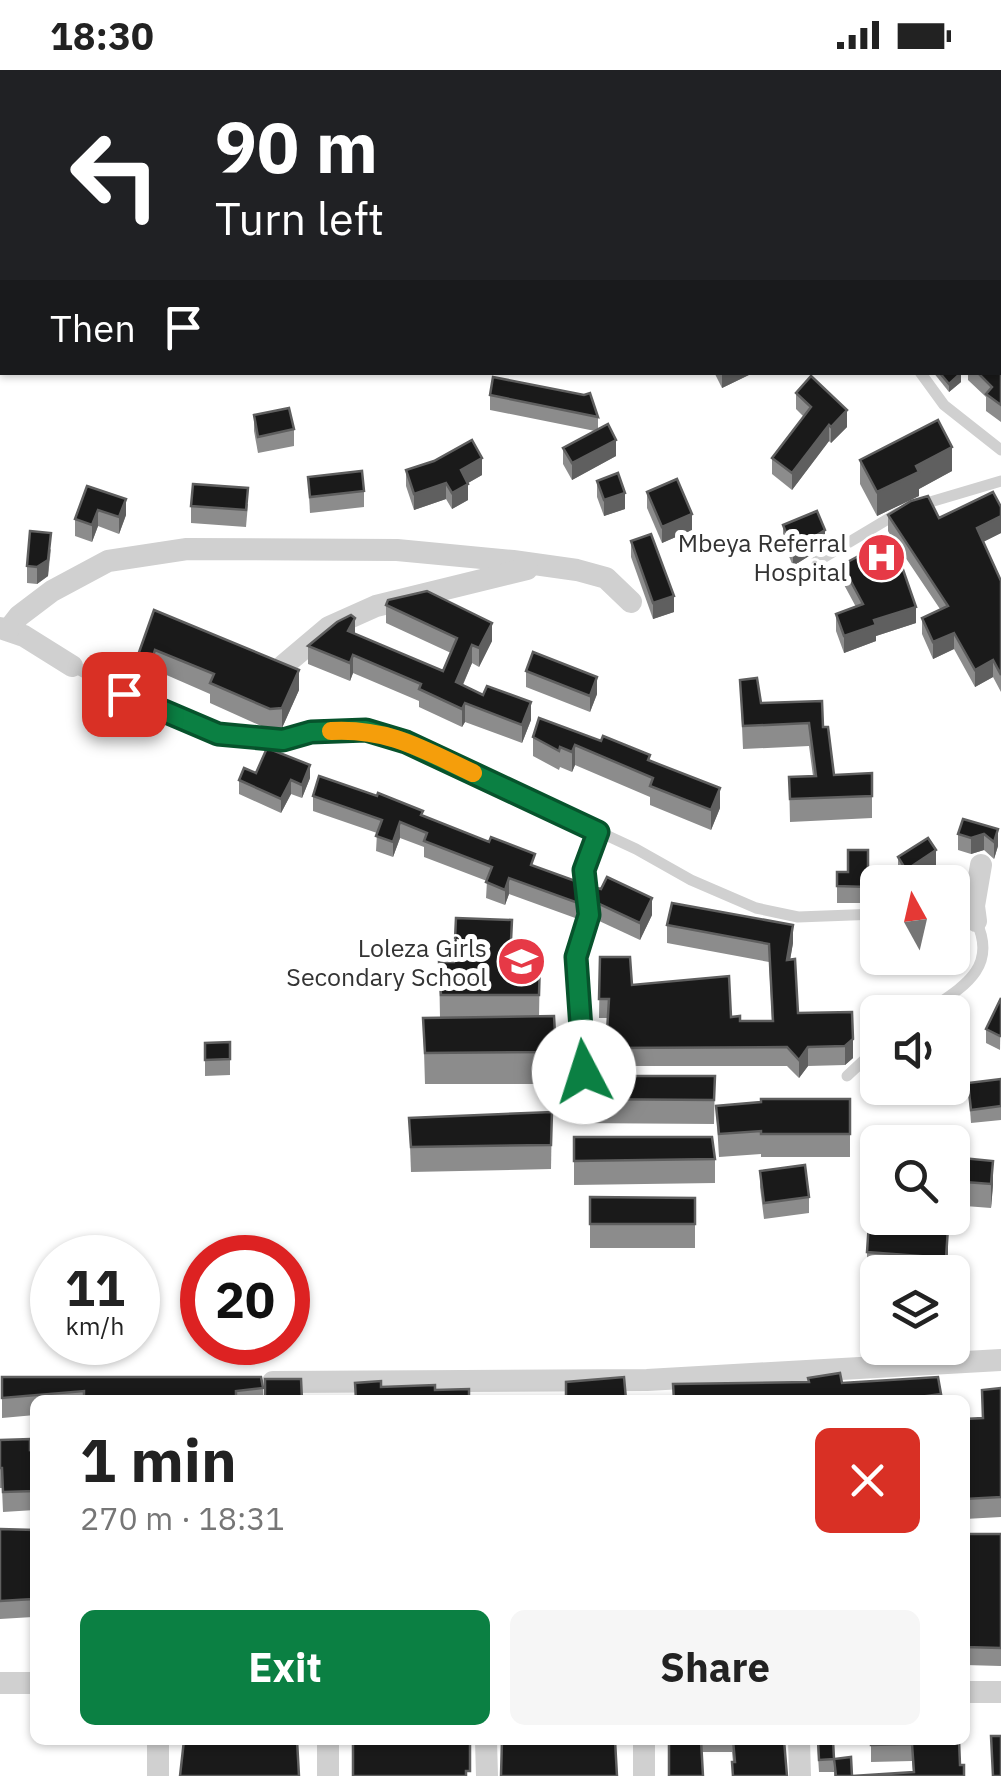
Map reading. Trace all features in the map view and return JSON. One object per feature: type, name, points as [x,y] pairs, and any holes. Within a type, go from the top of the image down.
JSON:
[{"type":"street","points":[[72,666],[24,636],[4,629],[52,590],[108,561],[134,554],[187,549],[379,550],[542,565],[606,578],[632,602]]},
{"type":"street","points":[[284,665],[329,627],[376,606],[542,565]]},
{"type":"street","points":[[976,921],[974,906],[981,864]]},
{"type":"street","points":[[249,1381],[328,1391],[647,1390],[1001,1360]]},
{"type":"street","points":[[0,1683],[30,1683]]},
{"type":"street","points":[[970,1692],[1001,1692]]},
{"type":"street","points":[[158,1745],[158,1776]]},
{"type":"street","points":[[328,1745],[328,1776]]},
{"type":"street","points":[[486,1745],[486,1776]]},
{"type":"street","points":[[644,1745],[644,1776]]},
{"type":"street","points":[[799,1745],[800,1776]]},
{"type":"lane","points":[[922,375],[944,405],[1001,450]]},
{"type":"lane","points":[[816,562],[906,509],[1001,481]]},
{"type":"lane","points":[[72,666],[150,708],[218,734],[283,740],[311,732],[366,730],[406,742],[756,908],[798,916],[860,914]]},
{"type":"lane","points":[[584,1072],[576,957],[589,915],[584,870],[598,832]]},
{"type":"lane","points":[[948,995],[981,965],[986,950],[976,921],[970,920]]},
{"type":"lane","points":[[847,1076],[860,1064]]},
{"type":"building","points":[[942,375],[959,375],[949,384]]},
{"type":"building","points":[[980,375],[1001,375],[1001,405],[986,394],[992,387]]},
{"type":"building","points":[[811,376],[847,410],[829,425],[792,473],[772,458],[811,407],[796,393]]},
{"type":"building","points":[[493,377],[590,393],[598,417],[490,395]]},
{"type":"building","points":[[289,408],[294,429],[258,437],[254,415]]},
{"type":"building","points":[[938,420],[952,447],[916,466],[919,472],[877,492],[860,460]]},
{"type":"building","points":[[608,424],[616,440],[572,463],[563,448]]},
{"type":"building","points":[[472,440],[482,458],[461,470],[468,484],[452,493],[446,483],[414,494],[406,470],[434,461]]},
{"type":"building","points":[[362,471],[364,491],[310,497],[308,477]]},
{"type":"building","points":[[618,473],[625,493],[604,500],[597,481]]},
{"type":"building","points":[[677,479],[692,514],[662,527],[647,492]]},
{"type":"building","points":[[193,484],[248,488],[246,510],[191,506]]},
{"type":"building","points":[[87,486],[126,499],[119,517],[98,510],[92,525],[75,519]]},
{"type":"building","points":[[993,492],[1001,516],[977,528],[1001,581],[1001,675],[993,660],[975,670],[954,633],[933,642],[922,618],[948,606],[888,515],[928,496],[939,518]]},
{"type":"building","points":[[817,511],[825,530],[793,550],[783,525]]},
{"type":"building","points":[[30,531],[51,533],[48,560],[37,567],[27,566]]},
{"type":"building","points":[[651,534],[674,596],[653,603],[631,541]]},
{"type":"building","points":[[892,538],[916,607],[874,620],[876,625],[844,636],[836,614],[863,604],[842,565]]},
{"type":"building","points":[[427,591],[492,623],[479,648],[472,645],[456,682],[483,695],[487,686],[531,702],[522,725],[465,703],[462,709],[419,689],[421,684],[353,655],[350,663],[308,646],[351,615],[355,618],[348,631],[443,671],[457,638],[386,605],[388,600]]},
{"type":"building","points":[[154,610],[299,670],[282,708],[270,709],[210,683],[214,674],[155,650],[151,662],[137,658]]},
{"type":"building","points":[[533,652],[597,677],[590,696],[526,671]]},
{"type":"building","points":[[757,678],[761,703],[822,701],[823,727],[828,727],[834,775],[872,773],[872,796],[790,799],[789,777],[816,776],[809,723],[743,726],[740,680]]},
{"type":"building","points":[[539,718],[601,741],[603,736],[650,755],[648,760],[720,788],[711,810],[650,786],[653,778],[575,745],[572,752],[560,747],[559,751],[533,737]]},
{"type":"building","points":[[267,748],[310,765],[302,785],[291,780],[281,799],[239,780],[244,768],[256,773]]},
{"type":"building","points":[[319,776],[377,796],[378,793],[489,842],[491,837],[535,854],[531,865],[578,882],[578,903],[509,878],[505,890],[486,882],[492,867],[424,841],[427,833],[400,822],[393,842],[376,836],[382,820],[313,796]]},
{"type":"building","points":[[963,819],[998,829],[994,842],[984,834],[971,838],[958,834]]},
{"type":"building","points":[[928,838],[936,850],[914,865],[903,865],[898,857]]},
{"type":"building","points":[[848,850],[868,850],[868,865],[860,865],[860,887],[837,886],[837,872],[848,872]]},
{"type":"building","points":[[607,877],[652,898],[640,923],[597,903],[597,888],[601,889]]},
{"type":"building","points":[[672,903],[793,925],[787,960],[795,959],[798,1013],[852,1012],[853,1039],[845,1046],[808,1047],[799,1060],[787,1047],[606,1048],[609,999],[599,999],[600,957],[630,957],[632,985],[729,976],[731,1017],[740,1016],[740,1021],[773,1021],[769,944],[667,925]]},
{"type":"building","points":[[456,918],[512,920],[510,961],[540,960],[539,995],[441,995],[439,962],[454,962]]},
{"type":"building","points":[[1001,998],[1001,1035],[1000,1036],[986,1029]]},
{"type":"building","points":[[554,1016],[556,1052],[425,1053],[423,1018]]},
{"type":"building","points":[[230,1042],[230,1059],[205,1060],[205,1043]]},
{"type":"building","points":[[573,1076],[715,1076],[714,1100],[573,1099]]},
{"type":"building","points":[[1001,1079],[1001,1106],[971,1110],[970,1083]]},
{"type":"building","points":[[761,1099],[850,1099],[850,1134],[719,1134],[716,1106]]},
{"type":"building","points":[[552,1112],[551,1145],[411,1147],[409,1118]]},
{"type":"building","points":[[574,1137],[712,1137],[715,1159],[574,1161]]},
{"type":"building","points":[[970,1159],[993,1161],[991,1184],[970,1182]]},
{"type":"building","points":[[805,1165],[809,1197],[764,1203],[760,1171]]},
{"type":"building","points":[[590,1197],[695,1198],[695,1224],[590,1224]]},
{"type":"building","points":[[868,1235],[948,1235],[946,1255],[867,1252]]},
{"type":"building","points":[[840,1373],[842,1383],[938,1377],[941,1394],[674,1395],[673,1384],[809,1382],[808,1378]]},
{"type":"building","points":[[2,1377],[261,1377],[263,1388],[236,1391],[236,1395],[84,1395],[84,1391],[2,1398]]},
{"type":"building","points":[[624,1377],[626,1395],[566,1395],[566,1382]]},
{"type":"building","points":[[265,1379],[301,1379],[302,1395],[265,1395]]},
{"type":"building","points":[[381,1381],[381,1387],[435,1385],[435,1390],[469,1389],[469,1395],[356,1395],[355,1383]]},
{"type":"building","points":[[1001,1388],[1001,1497],[970,1499],[970,1419],[983,1418],[982,1390]]},
{"type":"building","points":[[30,1439],[30,1491],[3,1492],[0,1440]]},
{"type":"building","points":[[0,1529],[30,1530],[30,1599],[0,1601]]},
{"type":"building","points":[[970,1534],[1001,1534],[1001,1648],[970,1647]]},
{"type":"building","points":[[991,1736],[1001,1736],[1001,1776],[993,1776]]},
{"type":"building","points":[[183,1745],[297,1745],[299,1776],[180,1776]]},
{"type":"building","points":[[353,1745],[470,1745],[470,1771],[466,1771],[466,1776],[353,1776]]},
{"type":"building","points":[[502,1745],[615,1745],[617,1776],[501,1776]]},
{"type":"building","points":[[669,1745],[701,1745],[703,1776],[669,1776]]},
{"type":"building","points":[[733,1745],[784,1745],[787,1776],[733,1776]]},
{"type":"building","points":[[818,1745],[833,1745],[834,1759],[819,1760]]},
{"type":"building","points":[[912,1745],[959,1745],[964,1776],[852,1776],[914,1772]]},
{"type":"building","points":[[851,1757],[852,1776],[836,1776],[834,1759]]},
{"type":"slow traffic","points":[[331,731],[366,730],[406,742],[473,773]]},
{"type":"place","name":"Mbeya Referral Hospital","points":[[882,557]]},
{"type":"place","name":"Loleza Girls Secondary School","points":[[522,962]]},
{"type":"route","points":[[124,694],[186,724],[218,734],[283,740],[311,732],[366,730],[406,742],[598,832],[584,870],[589,915],[576,957],[584,1072]]}]
